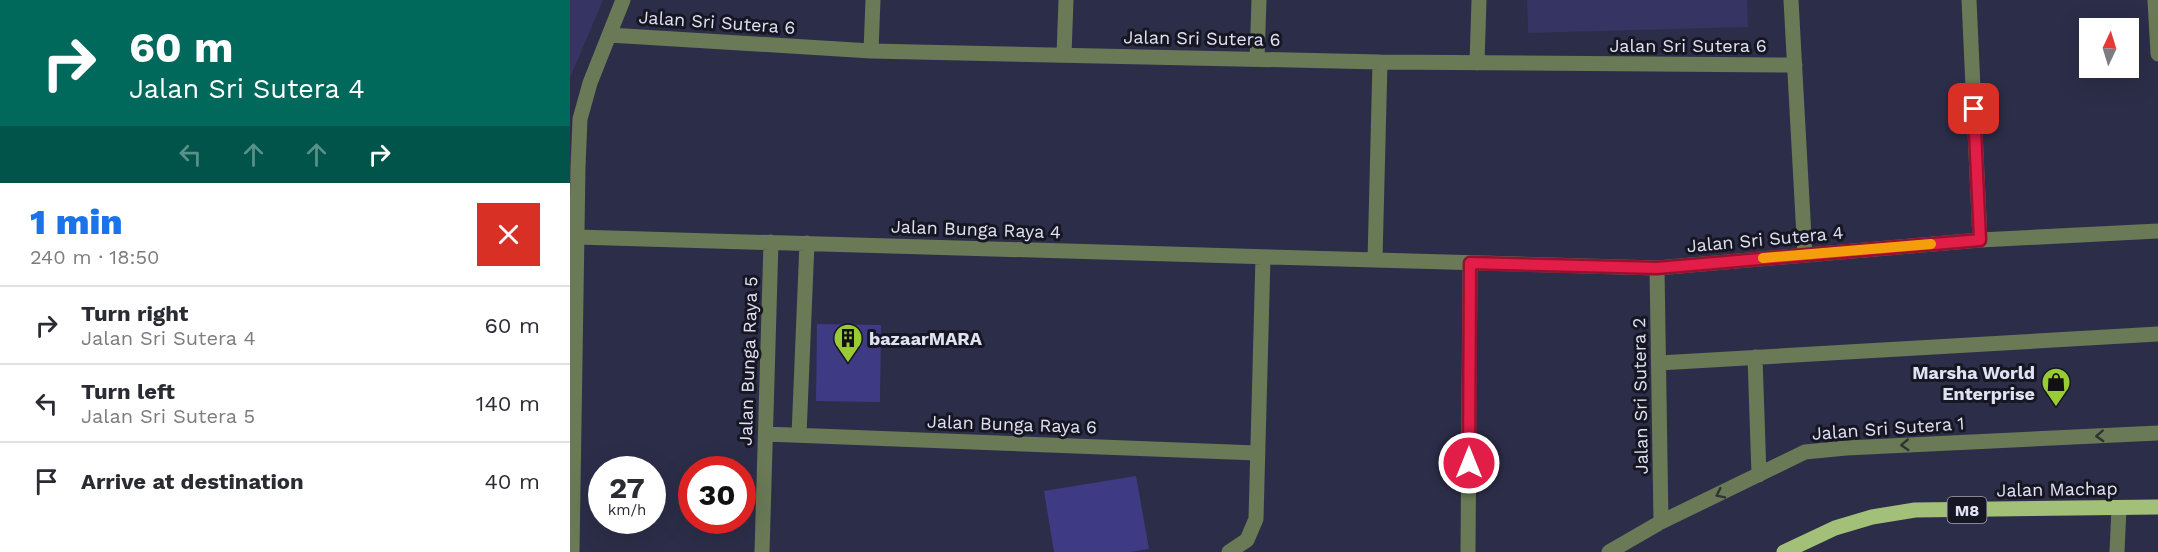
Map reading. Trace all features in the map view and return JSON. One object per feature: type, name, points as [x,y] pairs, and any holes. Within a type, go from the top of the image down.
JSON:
[{"type":"main road","name":"Jalan Machap","points":[[1784,552],[1835,528],[1872,517],[1915,510],[2158,507]]},
{"type":"street","points":[[572,552],[576,237],[580,119],[590,82],[623,0]]},
{"type":"street","points":[[871,51],[873,0]]},
{"type":"street","points":[[1064,55],[1066,0]]},
{"type":"street","points":[[1257,59],[1259,0]]},
{"type":"street","points":[[1477,63],[1479,0]]},
{"type":"street","points":[[1791,0],[1805,255]]},
{"type":"street","points":[[1969,0],[1980,240]]},
{"type":"street","points":[[2156,3],[2158,54]]},
{"type":"street","name":"Jalan Sri Sutera 6","points":[[609,35],[871,51],[1380,62],[1795,65]]},
{"type":"street","points":[[1375,260],[1380,62]]},
{"type":"street","name":"Jalan Sri Sutera 4","points":[[1375,260],[1657,268],[1980,240],[2158,231]]},
{"type":"street","name":"Jalan Bunga Raya 4","points":[[576,237],[1375,260]]},
{"type":"street","name":"Jalan Bunga Raya 5","points":[[762,552],[771,243]]},
{"type":"street","points":[[799,435],[807,243]]},
{"type":"street","points":[[1229,552],[1247,540],[1256,519],[1263,256]]},
{"type":"street","points":[[1468,552],[1470,263]]},
{"type":"street","name":"Jalan Sri Sutera 2","points":[[1657,268],[1660,522]]},
{"type":"street","points":[[1659,363],[2158,334]]},
{"type":"street","points":[[1755,357],[1759,475]]},
{"type":"street","name":"Jalan Sri Sutera 1","points":[[1609,552],[1660,522],[1805,452],[1845,448],[2158,433]]},
{"type":"street","name":"Jalan Bunga Raya 6","points":[[766,434],[1257,453]]},
{"type":"street","points":[[2117,552],[2119,508]]},
{"type":"shaded area","points":[[570,0],[603,0],[570,78]]},
{"type":"shaded area","points":[[1527,0],[1747,0],[1748,27],[1528,33]]},
{"type":"building","name":"bazaarMARA","points":[[817,324],[881,325],[880,402],[816,401]]},
{"type":"building","points":[[1136,476],[1149,549],[1130,552],[1054,552],[1044,491]]},
{"type":"slow traffic","points":[[1763,258],[1931,244]]},
{"type":"place","name":"bazaarMARA","points":[[848,364]]},
{"type":"place","name":"Marsha World Enterprise","points":[[2056,408]]},
{"type":"route","points":[[1469,463],[1470,263],[1657,268],[1980,240],[1974,109]]}]
